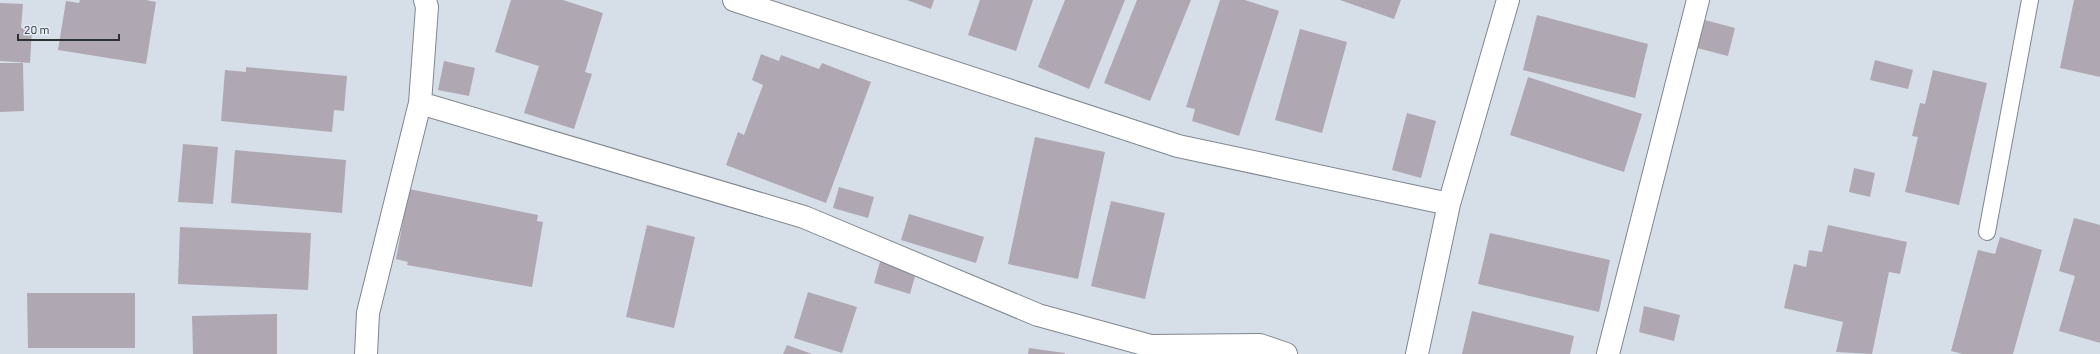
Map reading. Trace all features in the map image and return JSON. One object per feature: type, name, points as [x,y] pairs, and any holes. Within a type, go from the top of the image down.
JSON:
[{"type":"street","points":[[366,354],[368,313],[420,103],[427,7],[425,0]]},
{"type":"street","points":[[734,0],[1178,146],[1449,204]]},
{"type":"street","points":[[1417,354],[1449,204],[1508,0]]},
{"type":"street","points":[[1608,354],[1698,0]]},
{"type":"street","points":[[420,103],[804,217],[1038,315],[1151,346],[1260,345],[1286,354]]},
{"type":"lane","points":[[1987,232],[2030,0]]},
{"type":"building","points":[[80,0],[146,0],[156,2],[146,64],[58,50],[66,1],[79,3]]},
{"type":"building","points":[[511,0],[563,0],[603,13],[585,72],[592,74],[574,129],[524,113],[539,66],[495,52]]},
{"type":"building","points":[[907,0],[934,0],[931,9]]},
{"type":"building","points":[[980,0],[1033,0],[1016,51],[968,35]]},
{"type":"building","points":[[1065,0],[1125,0],[1089,89],[1038,67]]},
{"type":"building","points":[[1137,0],[1191,0],[1150,101],[1104,83]]},
{"type":"building","points":[[1220,0],[1245,0],[1279,11],[1239,136],[1192,121],[1195,109],[1186,107]]},
{"type":"building","points":[[1340,0],[1401,0],[1394,19]]},
{"type":"building","points":[[2074,0],[2100,0],[2100,77],[2060,68]]},
{"type":"building","points":[[0,3],[23,4],[21,28],[32,29],[30,63],[0,61]]},
{"type":"building","points":[[1537,15],[1648,44],[1635,98],[1523,70]]},
{"type":"building","points":[[1705,20],[1735,28],[1728,56],[1697,48]]},
{"type":"building","points":[[1300,29],[1347,42],[1322,133],[1275,120]]},
{"type":"building","points":[[761,54],[779,61],[781,55],[819,69],[822,63],[871,82],[826,203],[726,165],[738,132],[744,135],[763,85],[752,80]]},
{"type":"building","points":[[1875,60],[1913,70],[1908,89],[1870,80]]},
{"type":"building","points":[[444,61],[475,68],[469,96],[438,90]]},
{"type":"building","points":[[0,63],[23,63],[24,111],[0,112]]},
{"type":"building","points":[[246,67],[347,76],[344,111],[334,110],[332,132],[221,121],[225,70],[246,72]]},
{"type":"building","points":[[1933,70],[1987,83],[1959,205],[1905,192],[1918,137],[1912,136],[1920,103],[1925,104]]},
{"type":"building","points":[[1528,77],[1642,114],[1624,172],[1510,135]]},
{"type":"building","points":[[1407,113],[1436,121],[1421,178],[1392,170]]},
{"type":"building","points":[[1035,137],[1105,152],[1078,279],[1008,264]]},
{"type":"building","points":[[183,144],[218,147],[213,204],[178,202]]},
{"type":"building","points":[[235,150],[346,160],[342,213],[231,203]]},
{"type":"building","points":[[1854,168],[1875,173],[1870,197],[1849,192]]},
{"type":"building","points":[[839,187],[874,197],[868,218],[833,208]]},
{"type":"building","points":[[409,189],[538,215],[537,221],[543,222],[532,287],[407,265],[408,262],[396,259]]},
{"type":"building","points":[[1111,201],[1165,213],[1145,299],[1091,286]]},
{"type":"building","points":[[909,214],[984,237],[976,263],[901,240]]},
{"type":"building","points":[[2074,218],[2100,225],[2100,343],[2059,331],[2075,276],[2059,271]]},
{"type":"building","points":[[647,225],[695,237],[674,328],[626,317]]},
{"type":"building","points":[[1828,225],[1907,242],[1900,274],[1889,272],[1872,354],[1836,352],[1843,322],[1784,308],[1794,264],[1806,267],[1809,250],[1822,252]]},
{"type":"building","points":[[180,227],[311,233],[308,290],[178,284]]},
{"type":"building","points":[[1490,233],[1610,260],[1599,312],[1478,284]]},
{"type":"building","points":[[2000,237],[2042,250],[2013,354],[1963,354],[1951,351],[1978,250],[1995,254]]},
{"type":"building","points":[[881,258],[917,269],[910,294],[874,283]]},
{"type":"building","points":[[808,292],[857,307],[842,353],[794,338]]},
{"type":"building","points":[[27,293],[135,293],[135,348],[28,348]]},
{"type":"building","points":[[1644,306],[1680,315],[1674,341],[1639,332]]},
{"type":"building","points":[[1472,311],[1574,336],[1570,354],[1462,354]]},
{"type":"building","points":[[277,314],[277,354],[193,354],[192,316]]},
{"type":"building","points":[[787,345],[812,354],[783,354]]},
{"type":"building","points":[[1029,348],[1065,353],[1065,354],[1028,354]]}]
